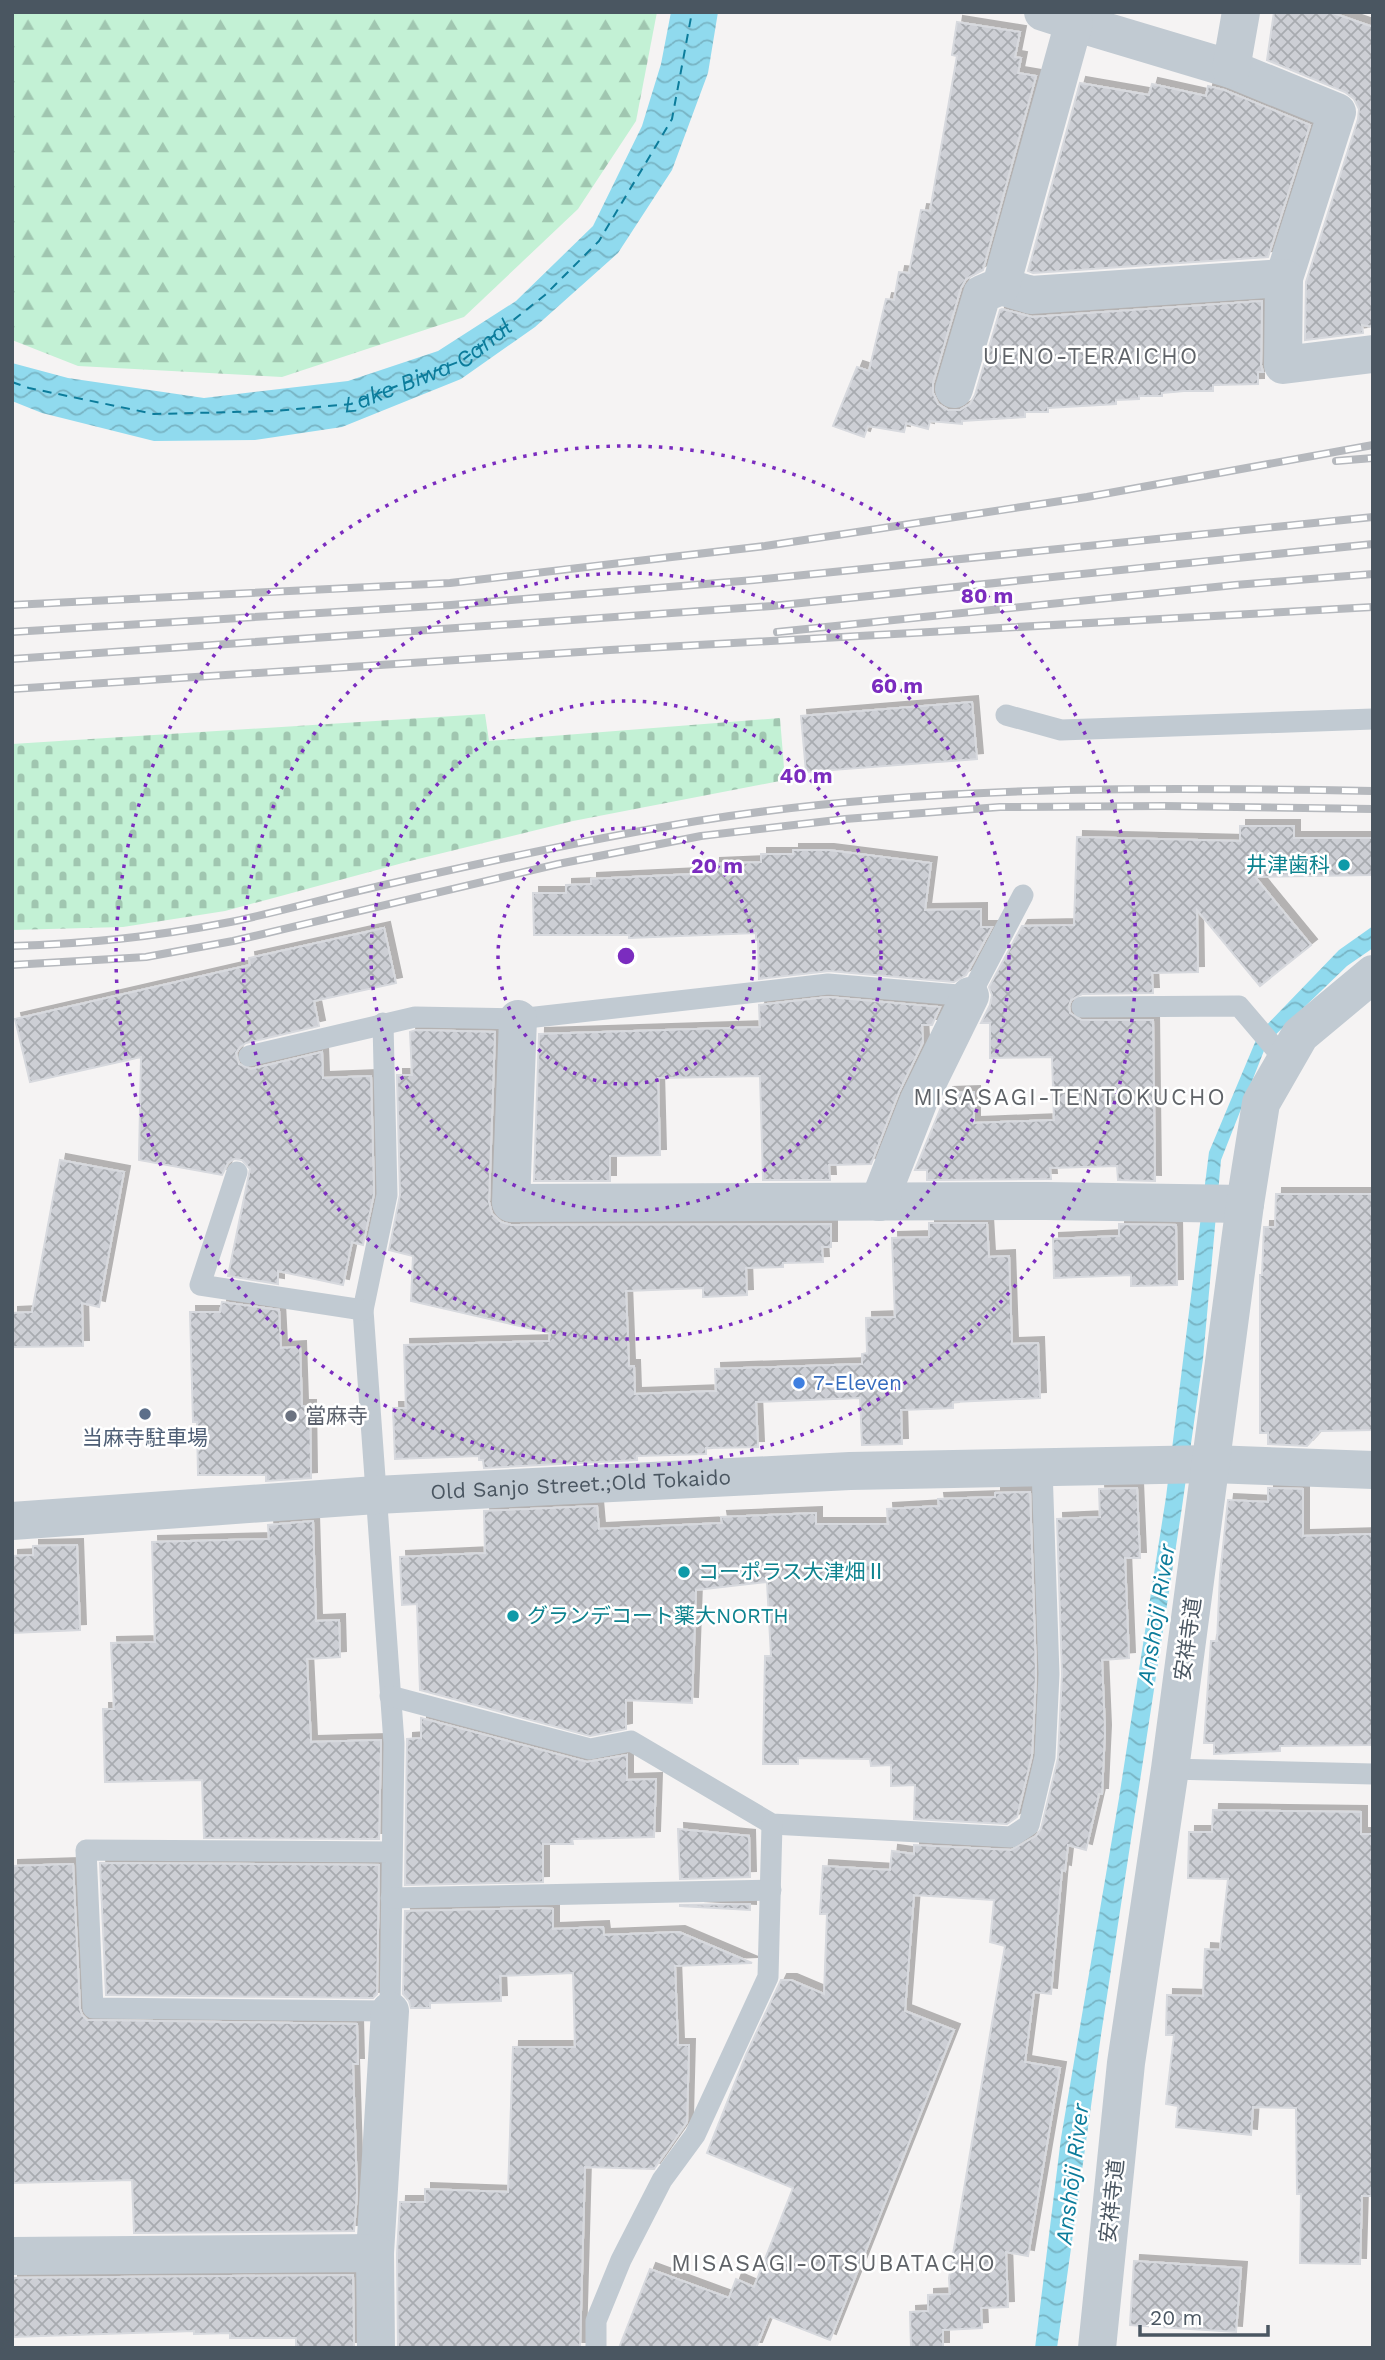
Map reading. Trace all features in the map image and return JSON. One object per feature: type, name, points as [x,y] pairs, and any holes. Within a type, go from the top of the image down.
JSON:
[{"type":"street","points":[[1231,69],[1241,12]]},
{"type":"street","points":[[1001,286],[1058,17],[1231,69],[1337,112],[1284,278],[1283,365],[1373,354]]},
{"type":"street","points":[[954,389],[982,294],[1001,286],[1031,295],[1284,278]]},
{"type":"street","name":"安祥寺道","points":[[1097,2348],[1126,2063],[1170,1769],[1203,1464],[1240,1204],[1261,1103],[1282,1056],[1300,1035],[1373,974]]},
{"type":"street","points":[[879,1202],[919,1100],[970,996]]},
{"type":"street","points":[[517,1019],[511,1203],[1240,1204]]},
{"type":"street","points":[[1203,1464],[1373,1469]]},
{"type":"street","name":"Old Sanjo Street.;Old Tokaido","points":[[12,1521],[376,1495],[850,1471],[1203,1464]]},
{"type":"street","points":[[376,2348],[375,2253],[390,2011]]},
{"type":"street","points":[[12,2256],[375,2253]]},
{"type":"lane","points":[[1006,715],[1061,730],[1373,719]]},
{"type":"lane","points":[[249,1056],[415,1017],[517,1019],[828,985],[970,996],[1023,895]]},
{"type":"lane","points":[[1082,1007],[1239,1006],[1282,1056]]},
{"type":"lane","points":[[383,1023],[387,1195],[363,1310],[394,1743],[390,2011],[93,2008],[86,1850],[392,1852]]},
{"type":"lane","points":[[237,1172],[200,1285],[363,1310]]},
{"type":"lane","points":[[390,1696],[590,1749],[631,1741],[772,1824],[1011,1837],[1030,1825],[1045,1757],[1049,1674],[1042,1468]]},
{"type":"lane","points":[[1170,1769],[1373,1774]]},
{"type":"lane","points":[[596,2348],[596,2321],[621,2260],[662,2180],[695,2135],[768,1977],[772,1824]]},
{"type":"lane","points":[[391,1898],[771,1890]]},
{"type":"green space","points":[[12,12],[657,12],[636,121],[578,209],[464,317],[282,377],[78,366],[12,340]]},
{"type":"green space","points":[[485,714],[489,741],[780,718],[785,780],[573,821],[225,911],[123,927],[12,930],[12,744]]},
{"type":"water","name":"Lake Biwa Canal","points":[[671,12],[718,12],[708,73],[672,170],[618,253],[535,327],[461,379],[342,427],[255,440],[154,441],[42,413],[12,401],[12,363],[68,378],[204,398],[348,381],[438,351],[516,301],[593,226],[642,126],[661,64]]},
{"type":"water","name":"Anshōji River","points":[[1373,926],[1373,948],[1347,966],[1267,1043],[1221,1160],[1203,1359],[1101,2035],[1057,2348],[1035,2348],[1061,2138],[1119,1798],[1166,1497],[1209,1152],[1259,1033],[1339,950]]},
{"type":"building","points":[[1274,12],[1330,12],[1373,27],[1373,327],[1362,325],[1363,333],[1305,340],[1306,282],[1359,109],[1354,99],[1345,92],[1267,60]]},
{"type":"building","points":[[957,22],[1020,32],[1015,57],[1021,58],[1018,73],[1036,76],[983,270],[966,279],[961,288],[933,383],[933,393],[938,404],[948,410],[960,410],[970,404],[1002,309],[1032,317],[1262,301],[1263,372],[1258,372],[1258,384],[1213,385],[1213,391],[1162,393],[1162,396],[1116,400],[1116,404],[1048,408],[1048,412],[1025,412],[1025,417],[962,421],[962,424],[930,421],[928,429],[906,423],[904,432],[868,426],[864,437],[833,426],[857,367],[869,371],[886,299],[894,300],[899,272],[909,273],[921,210],[930,211],[957,56],[952,55]]},
{"type":"building","points":[[1080,83],[1149,95],[1152,84],[1206,96],[1208,86],[1310,125],[1268,257],[1033,273],[1028,271]]},
{"type":"building","points":[[972,702],[977,759],[806,772],[801,716]]},
{"type":"building","points":[[1240,826],[1294,826],[1294,838],[1373,838],[1372,875],[1255,877],[1311,945],[1260,986],[1197,910],[1198,972],[1152,973],[1153,993],[1082,994],[1071,1000],[1070,1013],[1081,1020],[1153,1020],[1155,1181],[1118,1180],[1117,1166],[1050,1168],[1051,1179],[927,1180],[927,1170],[915,1170],[947,1093],[974,1092],[974,1123],[1054,1120],[1052,1057],[990,1058],[990,1023],[981,1023],[990,1005],[992,995],[989,987],[1022,926],[1074,925],[1077,837],[1240,841]]},
{"type":"building","points":[[793,850],[828,850],[931,863],[925,910],[981,909],[981,927],[992,927],[966,975],[954,982],[829,971],[759,979],[756,933],[629,938],[629,935],[534,935],[533,893],[566,893],[566,885],[591,884],[591,879],[714,873],[714,864],[761,862],[761,854],[793,854]]},
{"type":"building","points":[[384,928],[396,983],[314,1001],[319,1026],[246,1043],[236,1053],[239,1064],[251,1069],[322,1052],[323,1078],[371,1076],[374,1194],[363,1245],[352,1242],[343,1285],[278,1271],[278,1284],[228,1276],[250,1169],[242,1160],[234,1159],[228,1163],[222,1175],[139,1160],[141,1057],[30,1082],[15,1019],[250,965],[249,958]]},
{"type":"building","points":[[828,997],[940,1007],[932,1025],[922,1025],[923,1042],[899,1092],[871,1164],[829,1165],[830,1180],[763,1180],[760,1076],[658,1078],[660,1155],[610,1156],[610,1181],[534,1181],[539,1034],[760,1027],[759,1005]]},
{"type":"building","points":[[410,1032],[495,1032],[489,1202],[492,1214],[501,1222],[511,1225],[831,1224],[831,1247],[822,1247],[823,1262],[783,1263],[783,1267],[746,1268],[747,1295],[703,1297],[703,1288],[626,1291],[629,1366],[634,1366],[635,1394],[716,1391],[715,1369],[862,1364],[862,1354],[867,1353],[866,1318],[895,1317],[892,1238],[929,1237],[929,1223],[987,1223],[989,1257],[1009,1256],[1012,1344],[1038,1343],[1040,1398],[953,1402],[953,1408],[901,1410],[902,1444],[862,1445],[860,1398],[756,1402],[758,1447],[706,1448],[706,1454],[637,1456],[637,1460],[484,1468],[483,1460],[479,1460],[479,1456],[395,1459],[393,1408],[406,1408],[404,1345],[549,1341],[550,1333],[411,1301],[413,1256],[389,1250],[400,1195],[397,1075],[412,1075]]},
{"type":"building","points":[[60,1160],[124,1172],[99,1307],[82,1303],[83,1346],[12,1347],[12,1313],[32,1312]]},
{"type":"building","points":[[1276,1194],[1373,1194],[1373,1430],[1320,1431],[1307,1446],[1268,1444],[1268,1433],[1260,1433],[1260,1275],[1264,1227],[1275,1227]]},
{"type":"building","points":[[1119,1224],[1176,1225],[1177,1285],[1131,1286],[1131,1275],[1054,1278],[1053,1239],[1119,1236]]},
{"type":"building","points":[[222,1302],[279,1310],[281,1348],[300,1347],[302,1406],[310,1406],[311,1478],[266,1481],[266,1475],[198,1475],[197,1422],[193,1422],[190,1312],[220,1312]]},
{"type":"building","points":[[1137,1488],[1140,1558],[1125,1558],[1129,1658],[1102,1660],[1105,1731],[1102,1794],[1099,1794],[1086,1850],[1068,1845],[1065,1871],[1062,1870],[1051,1994],[1034,1992],[1025,2062],[1060,2068],[1028,2256],[1006,2252],[1008,2307],[981,2308],[982,2328],[943,2330],[943,2348],[911,2348],[910,2312],[928,2311],[928,2295],[950,2294],[949,2278],[1005,1946],[990,1942],[994,1900],[914,1895],[905,2011],[954,2030],[830,2340],[769,2316],[756,2348],[619,2348],[650,2269],[729,2298],[736,2279],[754,2287],[793,2188],[707,2153],[746,2055],[781,1980],[791,1980],[824,1994],[827,1914],[820,1914],[823,1866],[890,1870],[892,1851],[914,1854],[914,1845],[1011,1850],[1036,1836],[1041,1829],[1058,1758],[1062,1674],[1057,1519],[1100,1517],[1099,1489]]},
{"type":"building","points":[[1268,1488],[1303,1489],[1303,1536],[1373,1534],[1373,1745],[1280,1746],[1280,1751],[1214,1754],[1214,1743],[1204,1743],[1211,1641],[1217,1641],[1220,1575],[1228,1500],[1268,1502]]},
{"type":"building","points":[[1030,1492],[1036,1674],[1032,1755],[1017,1817],[1007,1824],[914,1819],[915,1785],[891,1786],[891,1765],[871,1766],[870,1759],[798,1758],[798,1764],[763,1764],[765,1656],[771,1656],[767,1582],[696,1590],[692,1703],[626,1700],[626,1729],[590,1736],[420,1690],[417,1604],[402,1605],[400,1557],[485,1553],[484,1511],[597,1506],[599,1529],[722,1523],[721,1517],[816,1513],[816,1524],[888,1524],[887,1509],[939,1506],[938,1499],[995,1497],[995,1493]]},
{"type":"building","points":[[313,1521],[316,1621],[339,1620],[340,1657],[307,1659],[311,1742],[381,1740],[379,1839],[204,1838],[202,1780],[105,1782],[103,1709],[114,1709],[111,1643],[155,1642],[152,1542],[269,1539],[268,1525]]},
{"type":"building","points":[[77,1545],[80,1630],[12,1633],[12,1556],[33,1555],[33,1546]]},
{"type":"building","points":[[421,1718],[587,1762],[627,1755],[627,1780],[656,1779],[654,1837],[572,1839],[573,1844],[543,1844],[543,1882],[405,1885],[407,1739],[421,1738]]},
{"type":"building","points":[[1213,1810],[1361,1812],[1361,1834],[1373,1834],[1373,2196],[1362,2196],[1360,2264],[1300,2263],[1301,2194],[1297,2194],[1296,2108],[1253,2107],[1251,2135],[1176,2127],[1178,2106],[1166,2104],[1174,2035],[1166,2035],[1167,1995],[1203,1996],[1205,1949],[1220,1950],[1228,1879],[1188,1878],[1189,1832],[1212,1832]]},
{"type":"building","points":[[678,1829],[749,1836],[750,1877],[680,1879]]},
{"type":"building","points":[[100,1863],[379,1865],[377,1994],[373,1998],[106,1995]]},
{"type":"building","points":[[73,1864],[80,2009],[87,2020],[357,2024],[358,2064],[353,2064],[357,2193],[354,2231],[134,2233],[132,2180],[12,2183],[12,1866]]},
{"type":"building","points":[[750,1904],[750,1910],[680,1906],[680,1905]]},
{"type":"building","points":[[553,1909],[553,1929],[603,1927],[604,1935],[679,1932],[752,1963],[675,1966],[678,2045],[689,2045],[687,2122],[654,2169],[585,2167],[580,2348],[398,2348],[397,2254],[400,2202],[425,2202],[425,2189],[508,2192],[513,2047],[575,2047],[573,1973],[500,1976],[501,2001],[430,2003],[430,2008],[411,2008],[403,1994],[405,1911]]},
{"type":"building","points":[[1134,2261],[1241,2268],[1236,2332],[1130,2325]]},
{"type":"building","points":[[353,2275],[354,2348],[296,2348],[296,2338],[230,2338],[230,2333],[194,2334],[194,2331],[12,2337],[12,2278]]},
{"type":"ferry route","points":[[12,382],[29,388],[154,414],[275,411],[351,404],[463,360],[545,295],[599,241],[672,119],[692,12]]},
{"type":"railway","points":[[12,605],[450,583],[765,546],[1087,497],[1373,445]]},
{"type":"railway","points":[[1336,461],[1373,458]]},
{"type":"railway","points":[[12,632],[451,605],[754,580],[1373,517]]},
{"type":"railway","points":[[12,659],[772,606],[1373,544]]},
{"type":"railway","points":[[777,632],[1235,585],[1373,574]]},
{"type":"railway","points":[[12,689],[610,650],[1373,607]]},
{"type":"railway","points":[[12,946],[119,939],[198,928],[545,850],[697,821],[781,809],[1034,791],[1373,791]]},
{"type":"railway","points":[[12,965],[146,957],[233,941],[558,864],[701,836],[845,819],[1000,807],[1373,809]]},
{"type":"place","name":"井津歯科","points":[[1344,865]]},
{"type":"place","name":"7-Eleven","points":[[799,1383]]},
{"type":"place","name":"当麻寺駐車場","points":[[145,1414]]},
{"type":"place","name":"當麻寺","points":[[291,1416]]},
{"type":"place","name":"コーポラス大津畑Ⅱ","points":[[684,1572]]},
{"type":"place","name":"グランデコート薬大NORTH","points":[[513,1616]]},
{"type":"district","name":"UENO-TERAICHO","points":[[1091,356]]},
{"type":"district","name":"MISASAGI-TENTOKUCHO","points":[[1070,1097]]},
{"type":"district","name":"MISASAGI-OTSUBATACHO","points":[[834,2263]]}]
